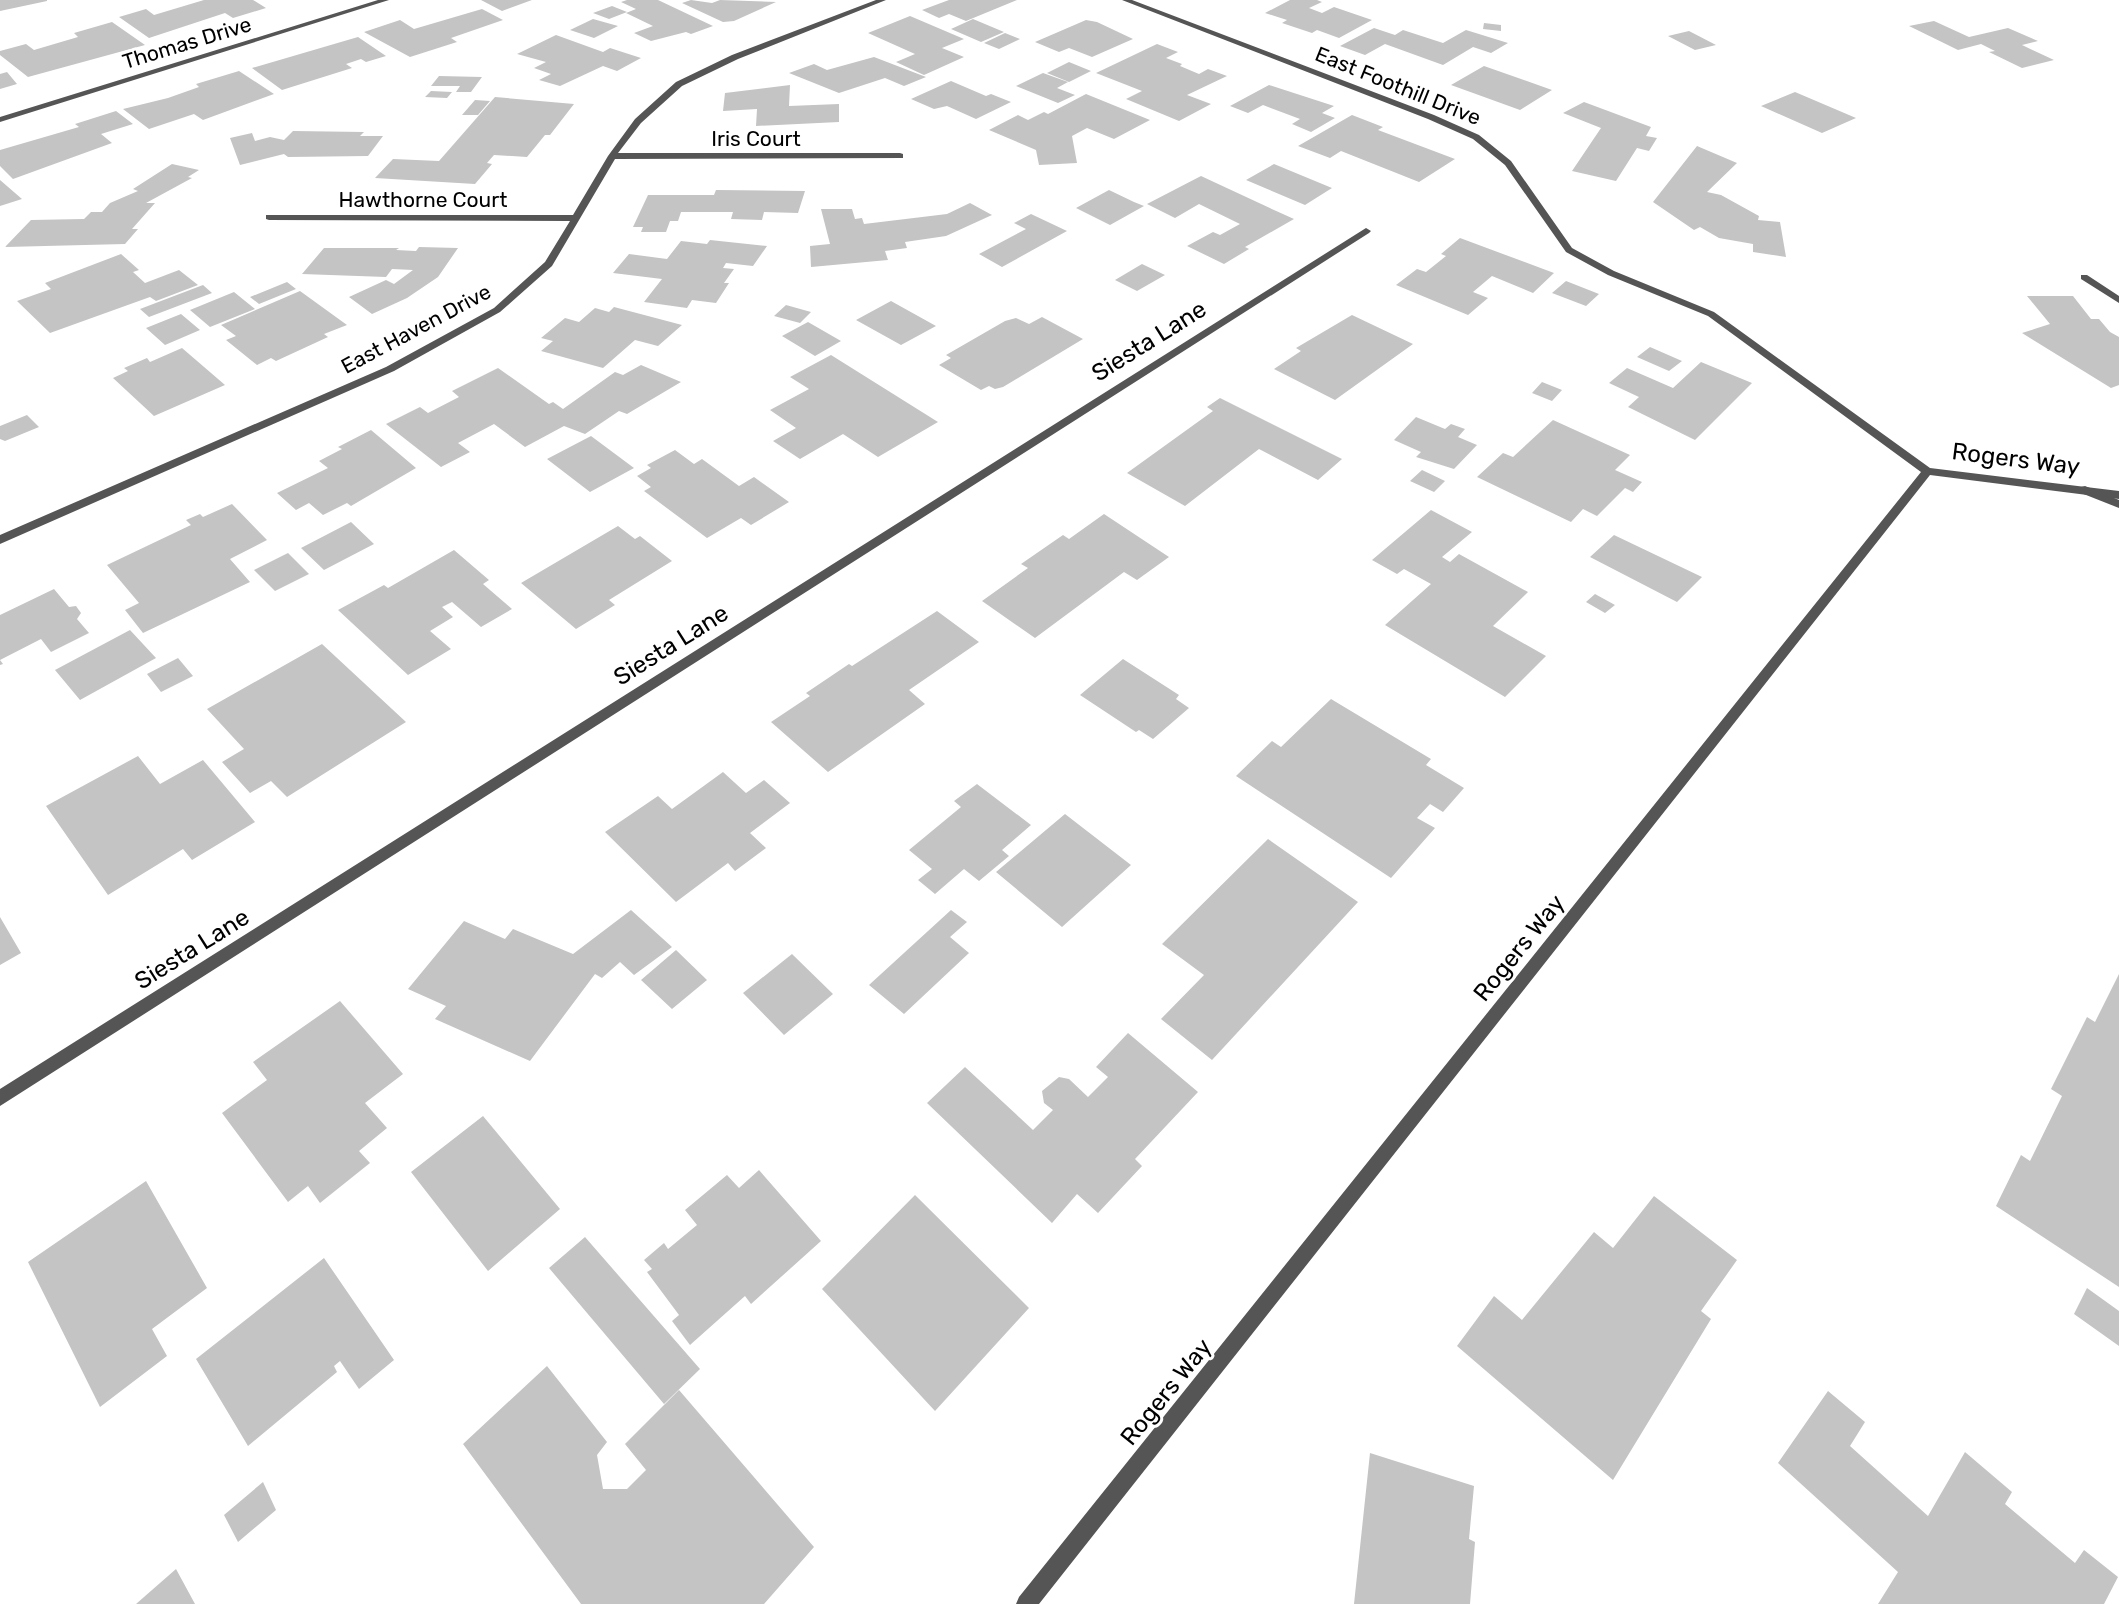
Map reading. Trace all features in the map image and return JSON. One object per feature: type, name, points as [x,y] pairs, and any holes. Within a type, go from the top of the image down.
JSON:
[{"type":"street","name":"Thomas Drive","points":[[0,120],[385,0]]},
{"type":"street","name":"East Haven Drive","points":[[0,540],[390,369],[497,310],[549,264],[612,156],[638,121],[679,84],[735,57],[882,0]]},
{"type":"street","name":"East Foothill Drive","points":[[1126,0],[1431,117],[1476,137],[1508,163],[1569,250],[1611,274],[1711,314],[1927,471]]},
{"type":"street","name":"Iris Court","points":[[612,156],[900,156]]},
{"type":"street","name":"Hawthorne Court","points":[[269,217],[577,219]]},
{"type":"street","name":"Siesta Lane","points":[[0,1098],[1366,231]]},
{"type":"street","points":[[2084,277],[2119,300]]},
{"type":"street","name":"Rogers Way","points":[[1026,1604],[1927,471],[2119,495]]},
{"type":"street","points":[[2081,489],[2119,504]]},
{"type":"building","points":[[0,0],[47,0],[47,1],[0,11]]},
{"type":"building","points":[[204,0],[253,0],[266,8],[233,18],[225,13],[149,38],[119,17],[146,9],[154,15]]},
{"type":"building","points":[[481,0],[532,0],[502,11]]},
{"type":"building","points":[[658,0],[713,26],[691,34],[686,32],[651,41],[634,33],[653,26],[626,13],[636,9],[621,2]]},
{"type":"building","points":[[691,0],[712,3],[720,0],[776,2],[734,21],[723,22],[682,3]]},
{"type":"building","points":[[949,0],[1017,0],[966,21],[949,14],[939,18],[922,10]]},
{"type":"building","points":[[1290,0],[1317,0],[1322,2],[1309,8],[1322,13],[1334,7],[1372,20],[1339,38],[1317,30],[1312,33],[1282,23],[1287,20],[1265,13]]},
{"type":"building","points":[[612,6],[627,12],[609,19],[593,13]]},
{"type":"building","points":[[482,9],[503,20],[451,38],[457,42],[410,57],[364,32],[400,20],[414,29]]},
{"type":"building","points":[[910,16],[964,39],[942,48],[964,57],[924,75],[896,62],[915,54],[868,33]]},
{"type":"building","points":[[593,19],[618,26],[594,38],[570,30]]},
{"type":"building","points":[[973,19],[1004,32],[981,42],[951,29]]},
{"type":"building","points":[[1086,20],[1097,22],[1133,39],[1092,57],[1069,48],[1059,52],[1035,42]]},
{"type":"building","points":[[1934,21],[1969,37],[2008,28],[2038,41],[2022,45],[2054,60],[2022,68],[1989,52],[1995,51],[1981,44],[1958,50],[1909,26]]},
{"type":"building","points":[[112,22],[145,45],[28,77],[0,55],[0,51],[26,44],[34,50],[78,37],[74,33]]},
{"type":"building","points":[[1484,23],[1501,25],[1501,31],[1483,29]]},
{"type":"building","points":[[1374,28],[1395,35],[1403,30],[1443,43],[1466,30],[1508,43],[1491,53],[1473,47],[1443,65],[1385,44],[1365,55],[1340,46]]},
{"type":"building","points":[[1689,31],[1716,45],[1695,50],[1668,36]]},
{"type":"building","points":[[1005,33],[1020,39],[999,49],[984,43]]},
{"type":"building","points":[[556,35],[603,52],[610,48],[641,58],[617,71],[603,66],[560,86],[539,80],[551,74],[534,68],[546,62],[517,54]]},
{"type":"building","points":[[358,37],[386,56],[366,62],[361,59],[346,64],[352,68],[282,90],[252,68]]},
{"type":"building","points":[[1157,44],[1178,52],[1166,58],[1182,64],[1180,66],[1199,74],[1208,69],[1227,76],[1187,95],[1211,104],[1179,121],[1126,99],[1142,91],[1096,73]]},
{"type":"building","points":[[874,57],[926,77],[904,86],[885,78],[839,93],[789,73],[814,64],[827,70]]},
{"type":"building","points":[[1069,62],[1091,71],[1069,82],[1047,73]]},
{"type":"building","points":[[1484,66],[1552,90],[1520,110],[1451,85]]},
{"type":"building","points":[[239,71],[274,94],[203,120],[194,114],[149,129],[123,109],[168,98],[199,87],[196,84]]},
{"type":"building","points":[[7,72],[17,84],[0,89],[0,74]]},
{"type":"building","points":[[1043,73],[1068,82],[1057,88],[1075,95],[1058,103],[1016,86]]},
{"type":"building","points":[[439,76],[482,77],[471,92],[456,92],[460,86],[431,86]]},
{"type":"building","points":[[951,81],[986,96],[991,94],[1011,102],[976,119],[947,106],[934,109],[911,99]]},
{"type":"building","points":[[790,85],[789,106],[839,104],[839,122],[756,126],[757,109],[723,111],[725,93]]},
{"type":"building","points":[[1269,85],[1334,106],[1322,113],[1335,118],[1311,132],[1292,124],[1300,119],[1263,105],[1248,113],[1230,106]]},
{"type":"building","points":[[431,91],[452,92],[447,98],[425,97]]},
{"type":"building","points":[[1795,92],[1856,118],[1822,133],[1761,106]]},
{"type":"building","points":[[1086,94],[1150,120],[1114,139],[1087,128],[1072,136],[1077,163],[1039,165],[1036,150],[989,130],[1018,115],[1028,120],[1044,112],[1048,114]]},
{"type":"building","points":[[495,97],[574,104],[550,135],[545,135],[527,157],[494,155],[487,163],[492,164],[475,184],[375,178],[393,159],[439,161]]},
{"type":"building","points":[[475,100],[490,101],[478,115],[462,115]]},
{"type":"building","points":[[1584,102],[1651,127],[1646,136],[1657,138],[1649,151],[1637,148],[1616,181],[1572,171],[1601,128],[1563,113]]},
{"type":"building","points":[[116,111],[133,124],[101,134],[112,143],[13,179],[0,166],[0,150],[79,127],[75,124]]},
{"type":"building","points":[[1352,115],[1383,127],[1378,130],[1455,159],[1419,182],[1341,151],[1330,158],[1298,146]]},
{"type":"building","points":[[293,131],[364,132],[360,136],[383,136],[368,156],[288,157],[284,154],[240,165],[230,138],[252,133],[255,141],[270,137],[284,140]]},
{"type":"building","points":[[1697,146],[1737,163],[1707,192],[1721,195],[1759,216],[1758,220],[1780,222],[1786,257],[1753,252],[1753,244],[1719,238],[1700,227],[1694,230],[1653,202]]},
{"type":"building","points":[[172,164],[199,170],[188,177],[192,178],[146,203],[155,203],[132,229],[138,229],[125,244],[5,247],[31,220],[84,219],[91,212],[102,212],[110,203],[138,191],[133,189]]},
{"type":"building","points":[[1274,164],[1332,188],[1305,205],[1246,180]]},
{"type":"building","points":[[1201,176],[1294,219],[1245,247],[1249,249],[1224,264],[1187,246],[1213,232],[1220,235],[1240,224],[1199,204],[1175,218],[1147,204]]},
{"type":"building","points":[[0,180],[22,199],[0,206]]},
{"type":"building","points":[[716,190],[805,191],[798,213],[764,212],[762,220],[731,219],[733,212],[681,212],[678,221],[670,221],[666,232],[641,232],[643,227],[633,227],[648,195],[714,195]]},
{"type":"building","points":[[1109,190],[1144,206],[1110,225],[1076,208]]},
{"type":"building","points":[[970,203],[992,215],[946,236],[905,242],[907,248],[885,251],[888,260],[811,267],[810,246],[830,244],[821,209],[852,209],[855,219],[862,218],[864,224],[947,214]]},
{"type":"building","points":[[1031,214],[1067,231],[1002,267],[979,254],[1026,229],[1014,223]]},
{"type":"building","points":[[1460,238],[1554,273],[1533,293],[1492,276],[1473,292],[1488,298],[1468,315],[1396,285],[1417,269],[1426,272],[1446,256],[1441,254]]},
{"type":"building","points":[[710,240],[767,246],[753,266],[726,263],[723,268],[734,269],[724,283],[729,283],[716,303],[692,300],[687,308],[644,302],[662,279],[613,273],[629,254],[667,259],[681,241],[707,244]]},
{"type":"building","points":[[419,247],[458,248],[438,277],[407,298],[372,314],[349,297],[386,280],[394,284],[413,270],[392,269],[386,277],[302,274],[324,248],[399,248],[396,250],[416,251]]},
{"type":"building","points":[[121,254],[139,270],[133,272],[145,283],[179,270],[198,285],[156,301],[150,297],[50,333],[17,301],[51,289],[45,283]]},
{"type":"building","points":[[1142,264],[1165,275],[1137,291],[1115,280]]},
{"type":"building","points":[[1566,281],[1599,294],[1586,306],[1552,293]]},
{"type":"building","points":[[287,282],[296,289],[259,304],[250,297]]},
{"type":"building","points":[[203,285],[212,293],[149,317],[140,309]]},
{"type":"building","points":[[300,291],[347,325],[324,334],[328,337],[276,361],[271,358],[257,365],[226,340],[236,336],[221,325]]},
{"type":"building","points":[[234,292],[255,309],[210,327],[190,310]]},
{"type":"building","points":[[2027,296],[2073,296],[2091,319],[2099,319],[2110,332],[2119,337],[2119,385],[2111,388],[2022,333],[2050,324]]},
{"type":"building","points":[[891,301],[936,326],[901,345],[856,320]]},
{"type":"building","points":[[786,305],[811,312],[800,323],[774,316]]},
{"type":"building","points":[[614,307],[682,325],[658,346],[635,340],[603,368],[541,351],[553,341],[541,338],[565,318],[579,322],[595,308],[609,312]]},
{"type":"building","points":[[181,314],[200,330],[165,345],[146,328]]},
{"type":"building","points":[[1352,315],[1413,344],[1335,400],[1274,369],[1301,351],[1296,348]]},
{"type":"building","points":[[1042,317],[1083,339],[1003,387],[995,389],[989,386],[981,390],[939,365],[951,358],[946,355],[1005,321],[1016,318],[1029,324]]},
{"type":"building","points":[[808,322],[841,341],[815,356],[782,336]]},
{"type":"building","points":[[1650,347],[1682,361],[1669,371],[1637,357]]},
{"type":"building","points":[[182,348],[225,385],[154,416],[113,378],[128,371],[124,368],[147,358],[150,362]]},
{"type":"building","points":[[831,355],[938,422],[878,457],[843,434],[800,459],[773,441],[796,428],[770,410],[809,389],[790,377]]},
{"type":"building","points":[[1701,362],[1752,383],[1695,440],[1628,407],[1639,397],[1609,383],[1627,368],[1673,388]]},
{"type":"building","points":[[641,365],[681,382],[627,414],[619,411],[585,434],[564,426],[525,447],[494,424],[458,443],[470,452],[441,467],[386,424],[420,407],[428,413],[459,397],[452,391],[498,368],[549,404],[553,402],[563,409],[615,372],[623,375]]},
{"type":"building","points":[[1542,382],[1562,390],[1552,401],[1532,393]]},
{"type":"building","points":[[1220,398],[1342,459],[1318,480],[1259,449],[1185,506],[1127,473],[1213,411],[1207,407]]},
{"type":"building","points":[[27,415],[39,427],[5,441],[0,439],[0,426]]},
{"type":"building","points":[[1416,417],[1445,429],[1451,424],[1465,429],[1458,437],[1477,445],[1454,469],[1416,457],[1421,452],[1394,440]]},
{"type":"building","points":[[1553,420],[1630,455],[1615,470],[1642,482],[1633,492],[1625,488],[1597,516],[1583,509],[1571,522],[1477,477],[1503,453],[1513,457]]},
{"type":"building","points":[[371,430],[416,468],[351,506],[347,503],[323,515],[309,503],[296,510],[277,493],[328,468],[319,461],[342,449],[338,447]]},
{"type":"building","points":[[591,436],[634,468],[590,492],[547,459]]},
{"type":"building","points":[[675,450],[694,464],[702,459],[739,486],[754,477],[789,502],[751,525],[741,518],[707,538],[644,491],[651,487],[637,476],[651,468],[647,465]]},
{"type":"building","points":[[1422,470],[1445,481],[1434,492],[1410,481]]},
{"type":"building","points":[[232,504],[267,540],[230,559],[250,582],[143,633],[125,610],[139,603],[107,565],[191,525],[186,520],[200,514],[203,517]]},
{"type":"building","points":[[1431,510],[1472,532],[1442,557],[1450,562],[1459,554],[1528,592],[1493,626],[1546,656],[1505,697],[1385,625],[1431,584],[1404,569],[1397,574],[1372,560]]},
{"type":"building","points":[[1104,514],[1169,557],[1137,580],[1124,572],[1035,638],[982,601],[1028,568],[1021,564],[1063,535],[1069,539]]},
{"type":"building","points":[[351,522],[374,544],[324,570],[301,548]]},
{"type":"building","points":[[618,526],[635,539],[640,536],[672,561],[609,600],[615,605],[576,629],[521,583]]},
{"type":"building","points":[[1614,535],[1702,577],[1677,602],[1590,557]]},
{"type":"building","points":[[454,550],[489,580],[483,584],[512,609],[481,627],[452,602],[442,607],[453,617],[430,631],[451,649],[408,675],[338,610],[384,585],[388,588]]},
{"type":"building","points":[[288,553],[309,574],[275,591],[254,570]]},
{"type":"building","points":[[54,589],[69,607],[76,606],[81,613],[77,619],[89,633],[51,652],[41,639],[0,660],[0,615]]},
{"type":"building","points":[[1595,594],[1615,605],[1605,613],[1586,602]]},
{"type":"building","points":[[937,611],[979,642],[909,690],[925,704],[828,772],[771,722],[810,696],[806,693],[849,664],[852,666]]},
{"type":"building","points":[[130,630],[156,658],[80,700],[55,670]]},
{"type":"building","points":[[322,644],[406,722],[287,797],[271,781],[250,793],[222,762],[244,749],[207,709]]},
{"type":"building","points":[[178,658],[193,676],[161,692],[147,674]]},
{"type":"building","points":[[1123,659],[1179,695],[1176,699],[1189,708],[1153,739],[1139,730],[1136,732],[1080,695]]},
{"type":"building","points":[[1331,699],[1431,759],[1426,765],[1464,788],[1443,812],[1430,804],[1417,818],[1435,828],[1391,878],[1236,776],[1272,741],[1281,747]]},
{"type":"building","points":[[138,756],[160,784],[203,760],[255,822],[192,860],[183,849],[108,895],[46,806]]},
{"type":"building","points":[[723,772],[746,793],[764,780],[790,803],[750,833],[766,848],[735,871],[728,863],[676,902],[605,832],[658,796],[672,809]]},
{"type":"building","points":[[977,784],[1031,825],[1002,850],[1009,856],[979,881],[964,869],[935,894],[918,880],[932,869],[909,850],[961,807],[954,801]]},
{"type":"building","points":[[1065,814],[1131,865],[1062,927],[996,872]]},
{"type":"building","points":[[1268,839],[1358,902],[1212,1060],[1161,1019],[1204,975],[1162,944]]},
{"type":"building","points":[[631,910],[672,947],[634,975],[620,962],[602,978],[595,974],[530,1061],[435,1019],[446,1006],[408,989],[464,921],[505,939],[513,929],[573,954]]},
{"type":"building","points":[[951,910],[967,922],[950,937],[969,953],[904,1014],[869,985]]},
{"type":"building","points":[[0,917],[21,953],[0,965]]},
{"type":"building","points":[[676,950],[707,980],[672,1009],[641,980]]},
{"type":"building","points":[[792,954],[833,994],[784,1035],[743,993]]},
{"type":"building","points":[[2119,974],[2119,1287],[1996,1206],[2021,1155],[2030,1161],[2062,1096],[2051,1089],[2087,1017],[2095,1022]]},
{"type":"building","points":[[340,1001],[403,1074],[365,1103],[387,1128],[359,1151],[370,1163],[320,1203],[308,1186],[288,1202],[222,1113],[267,1080],[253,1062]]},
{"type":"building","points":[[1128,1033],[1198,1092],[1135,1159],[1142,1166],[1098,1213],[1077,1194],[1052,1223],[927,1103],[965,1067],[1033,1130],[1053,1110],[1044,1103],[1042,1091],[1059,1077],[1069,1079],[1088,1097],[1108,1077],[1096,1067]]},
{"type":"building","points":[[483,1116],[560,1209],[488,1271],[411,1172]]},
{"type":"building","points":[[759,1170],[821,1241],[751,1304],[745,1296],[690,1345],[672,1321],[679,1315],[647,1272],[652,1269],[644,1260],[664,1243],[668,1249],[697,1225],[685,1210],[727,1175],[739,1188]]},
{"type":"building","points":[[146,1181],[207,1288],[152,1329],[167,1356],[100,1407],[28,1262]]},
{"type":"building","points":[[915,1195],[1029,1308],[935,1411],[822,1289]]},
{"type":"building","points":[[1654,1196],[1737,1260],[1701,1311],[1711,1319],[1613,1480],[1457,1346],[1494,1296],[1522,1320],[1594,1232],[1613,1248]]},
{"type":"building","points":[[585,1237],[700,1369],[664,1404],[549,1268]]},
{"type":"building","points":[[324,1258],[394,1360],[359,1389],[340,1361],[334,1366],[337,1372],[248,1446],[196,1359]]},
{"type":"building","points":[[2087,1288],[2119,1311],[2119,1346],[2074,1314]]},
{"type":"building","points":[[547,1366],[607,1442],[597,1455],[603,1489],[627,1489],[646,1470],[625,1444],[679,1390],[814,1547],[764,1604],[581,1604],[463,1444]]},
{"type":"building","points":[[1828,1391],[1865,1422],[1850,1446],[1928,1516],[1965,1452],[2012,1492],[2005,1504],[2075,1563],[2084,1550],[2118,1577],[2104,1604],[1878,1604],[1898,1572],[1778,1463]]},
{"type":"building","points":[[1370,1453],[1474,1486],[1469,1539],[1475,1542],[1470,1604],[1354,1604]]},
{"type":"building","points":[[263,1482],[276,1510],[238,1542],[224,1515]]},
{"type":"building","points":[[176,1569],[195,1604],[136,1604]]}]
